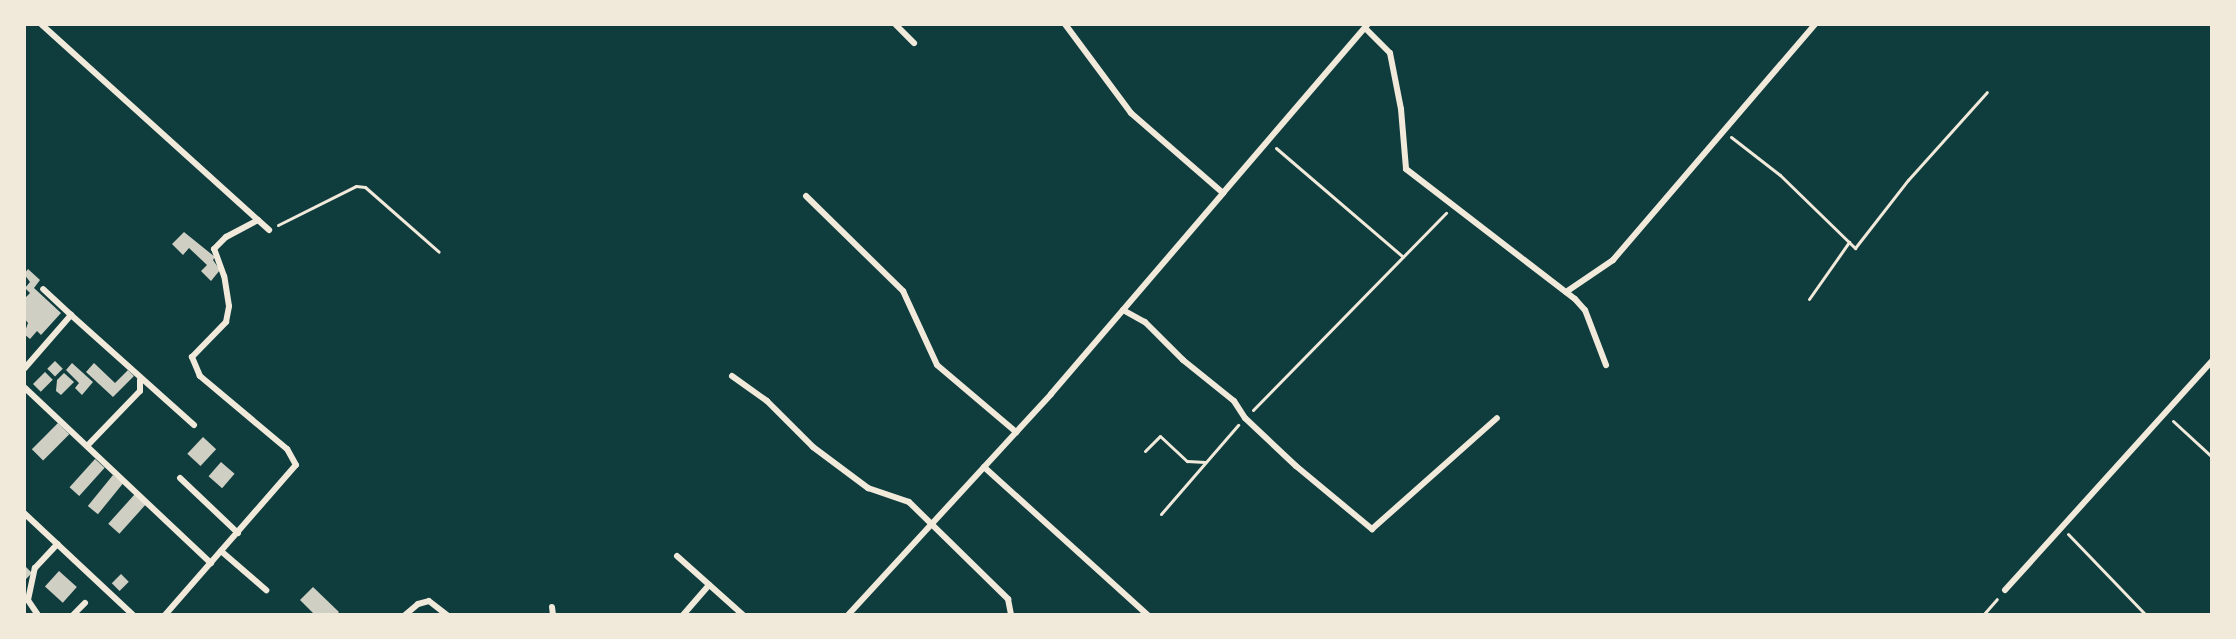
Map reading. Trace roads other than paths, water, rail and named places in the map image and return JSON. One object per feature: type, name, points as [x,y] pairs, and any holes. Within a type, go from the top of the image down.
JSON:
[{"type":"street","points":[[41,24],[269,230]]},
{"type":"street","points":[[1065,24],[1131,113],[1223,193]]},
{"type":"street","points":[[1566,292],[1613,260],[1725,132],[1815,24]]},
{"type":"street","points":[[893,25],[914,43]]},
{"type":"street","points":[[848,615],[1016,432],[1367,26],[1390,53],[1406,170],[1419,183],[1455,204],[1566,292],[1585,310],[1606,365]]},
{"type":"street","points":[[806,196],[903,291],[937,366],[1016,432]]},
{"type":"street","points":[[165,615],[296,465],[287,449],[200,376],[192,357],[226,322],[224,276],[214,249],[226,237],[258,220]]},
{"type":"street","points":[[43,289],[141,380],[194,425]]},
{"type":"street","points":[[1123,310],[1145,322],[1183,360],[1234,401],[1245,418],[1372,529],[1497,418]]},
{"type":"street","points":[[24,369],[71,315]]},
{"type":"street","points":[[2005,590],[2212,361]]},
{"type":"street","points":[[732,376],[767,401],[825,457],[868,488],[909,502],[929,526],[1008,599],[1011,615]]},
{"type":"street","points":[[87,446],[140,391],[141,380]]},
{"type":"street","points":[[24,387],[211,563]]},
{"type":"street","points":[[984,467],[1148,615]]},
{"type":"street","points":[[180,478],[238,533]]},
{"type":"street","points":[[24,513],[133,615]]},
{"type":"street","points":[[38,615],[28,600],[34,568],[57,544]]},
{"type":"street","points":[[221,551],[266,590]]},
{"type":"street","points":[[677,556],[743,615]]},
{"type":"street","points":[[683,615],[709,585]]},
{"type":"street","points":[[405,615],[418,604],[429,601],[447,615]]},
{"type":"street","points":[[73,615],[85,603]]}]
